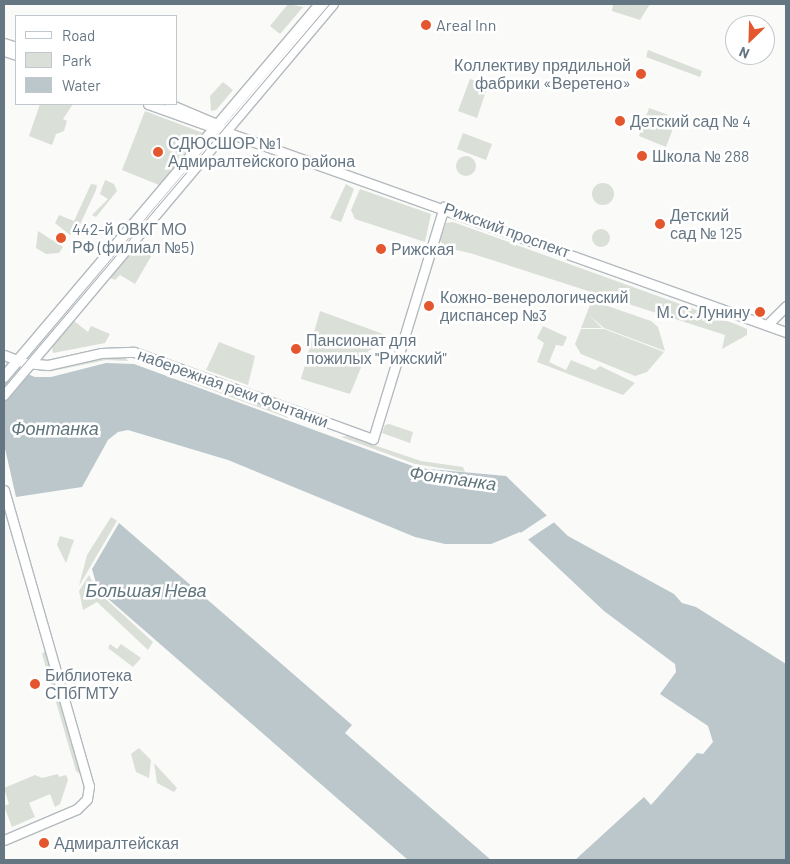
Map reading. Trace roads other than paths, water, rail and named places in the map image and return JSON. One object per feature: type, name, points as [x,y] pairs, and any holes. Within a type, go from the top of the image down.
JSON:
[{"type":"main road","points":[[4,395],[31,364],[320,4]]},
{"type":"main road","points":[[4,377],[220,127],[333,4]]},
{"type":"street","name":"Рижский проспект","points":[[151,105],[220,127],[444,207],[786,332]]},
{"type":"street","name":"Рижский проспект","points":[[171,105],[220,127]]},
{"type":"street","name":"набережная реки Фонтанки","points":[[4,356],[15,364],[48,365],[101,353],[134,352],[372,439],[444,207]]},
{"type":"street","points":[[767,325],[786,306]]},
{"type":"street","points":[[4,490],[90,786],[84,804],[4,840]]},
{"type":"water","name":"Фонтанка","points":[[106,363],[134,364],[418,468],[506,476],[568,536],[674,594],[682,603],[696,607],[786,664],[786,860],[575,860],[644,797],[651,805],[697,753],[703,754],[713,742],[708,726],[660,694],[676,672],[675,664],[604,611],[520,532],[491,544],[445,544],[415,537],[228,460],[128,430],[118,432],[108,440],[82,487],[16,497],[4,444],[4,365],[35,377],[51,377]]},
{"type":"water","name":"Большая Нева","points":[[119,523],[352,725],[345,733],[491,860],[408,860],[98,590],[92,569]]},
{"type":"tram line","points":[[4,387],[329,4]]},
{"type":"place","name":"Areal Inn","points":[[426,25]]},
{"type":"place","name":"Коллективу прядильной фабрики «Веретено»","points":[[641,74]]},
{"type":"place","name":"Детский сад № 4","points":[[620,121]]},
{"type":"place","name":"СДЮСШОР №1 Адмиралтейского района","points":[[158,152]]},
{"type":"place","name":"Школа № 288","points":[[642,156]]},
{"type":"place","name":"Детский сад № 125","points":[[660,224]]},
{"type":"place","name":"442-й ОВКГ МО РФ (филиал №5)","points":[[61,238]]},
{"type":"place","name":"Рижская","points":[[381,249]]},
{"type":"place","name":"Кожно-венерологический диспансер №3","points":[[429,306]]},
{"type":"place","name":"М. С. Лунину","points":[[760,312]]},
{"type":"place","name":"Пансионат для пожилых \"Рижский\"","points":[[296,349]]},
{"type":"place","name":"Библиотека СПбГМТУ","points":[[35,684]]},
{"type":"place","name":"Адмиралтейская","points":[[44,843]]}]
